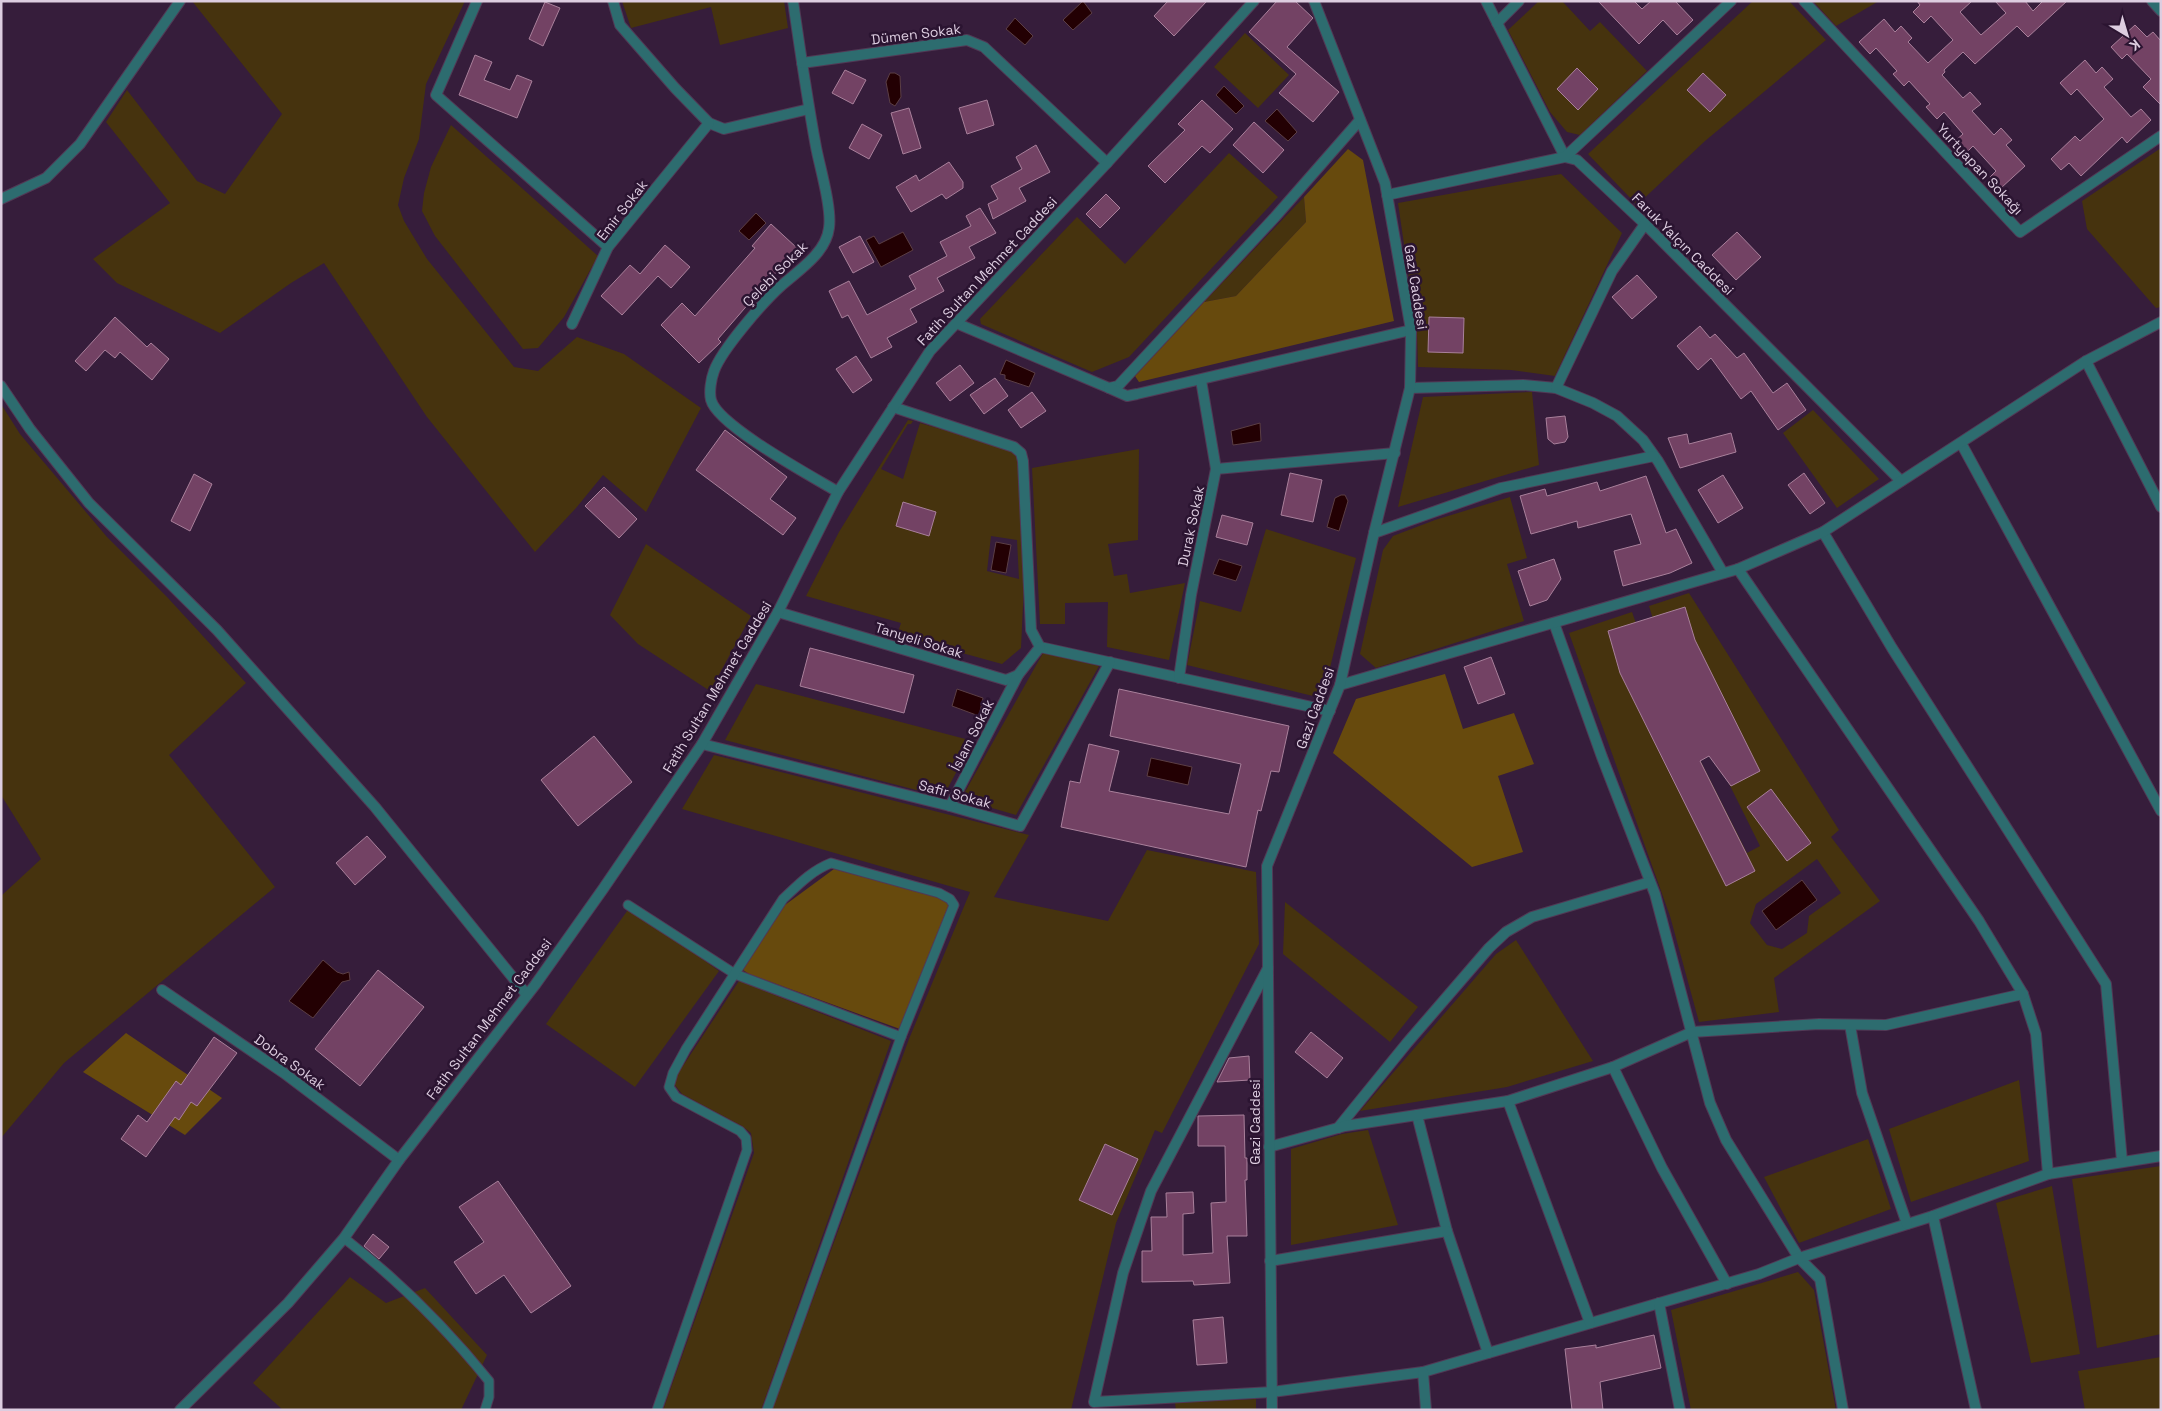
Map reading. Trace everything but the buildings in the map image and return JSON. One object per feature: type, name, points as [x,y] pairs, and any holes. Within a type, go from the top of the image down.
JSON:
[{"type":"street","points":[[1,199],[46,178],[80,144],[180,1]]},
{"type":"street","points":[[477,1],[436,95],[608,247]]},
{"type":"street","points":[[613,1],[620,25],[674,88],[709,123],[724,129],[810,109]]},
{"type":"street","name":"Çelebi Sokak","points":[[793,1],[802,63],[828,206],[829,228],[825,242],[809,261],[777,289],[750,319],[714,370],[711,402],[721,415],[755,442],[838,492]]},
{"type":"street","name":"Fatih Sultan Mehmet Caddesi","points":[[180,1410],[288,1303],[344,1238],[399,1160],[527,995],[603,889],[702,744],[778,612],[838,492],[930,351],[1107,163],[1254,1]]},
{"type":"street","name":"Gazi Caddesi","points":[[1272,1410],[1267,866],[1340,685],[1374,532],[1410,388],[1410,330],[1385,182],[1314,1]]},
{"type":"street","points":[[1486,1],[1565,158]]},
{"type":"street","points":[[1497,23],[1519,1]]},
{"type":"street","points":[[1387,195],[1565,158],[1731,1]]},
{"type":"street","name":"Yurtyapan Sokağı","points":[[1804,1],[2020,232],[2161,136]]},
{"type":"street","points":[[2152,1],[2161,11]]},
{"type":"street","name":"Dümen Sokak","points":[[802,63],[967,40],[984,47],[1107,163]]},
{"type":"street","points":[[1109,388],[1118,386],[1274,217],[1360,120]]},
{"type":"street","name":"Emir Sokak","points":[[572,324],[608,247],[709,123]]},
{"type":"street","name":"Faruk Yalçın Caddesi","points":[[1565,158],[1577,160],[1645,224],[1901,481]]},
{"type":"street","points":[[1556,388],[1612,271],[1645,224]]},
{"type":"street","points":[[1340,685],[1738,569],[1824,532],[2086,361],[2161,322]]},
{"type":"street","points":[[956,323],[1127,396],[1410,330]]},
{"type":"street","points":[[2086,361],[2161,507]]},
{"type":"street","name":"Durak Sokak","points":[[1179,678],[1191,595],[1216,469],[1201,380]]},
{"type":"street","points":[[1410,388],[1523,385],[1556,388],[1593,403],[1617,416],[1643,440],[1654,456],[1723,573]]},
{"type":"street","points":[[1,386],[30,429],[89,503],[217,630],[375,807],[527,995]]},
{"type":"street","points":[[893,407],[1014,447],[1020,453],[1023,461],[1031,630],[1040,647]]},
{"type":"street","points":[[1960,444],[2161,811]]},
{"type":"street","points":[[1216,469],[1395,453]]},
{"type":"street","points":[[1374,532],[1501,488],[1654,456]]},
{"type":"street","points":[[1824,532],[1897,656],[2106,984],[2122,1161]]},
{"type":"street","points":[[1738,569],[1979,921],[2024,994],[2036,1034],[2048,1174]]},
{"type":"street","name":"Tanyeli Sokak","points":[[778,612],[1006,680],[1018,675]]},
{"type":"street","points":[[1554,623],[1650,882],[1710,1103],[1726,1140],[1800,1258],[1820,1279],[1843,1410]]},
{"type":"street","points":[[1040,647],[1330,711]]},
{"type":"street","points":[[1018,675],[1040,647]]},
{"type":"street","name":"Safir Sokak","points":[[702,744],[950,806],[1020,826],[1110,662]]},
{"type":"street","name":"İslam Sokak","points":[[950,806],[1018,675]]},
{"type":"street","points":[[1338,1128],[1407,1043],[1489,948],[1506,932],[1532,917],[1650,882]]},
{"type":"street","points":[[1268,968],[1151,1191],[1122,1273],[1094,1402],[1272,1392],[1423,1372],[1759,1274],[1800,1258],[1933,1216],[2048,1174],[2161,1156]]},
{"type":"street","name":"Dobra Sokak","points":[[162,990],[284,1073],[399,1160]]},
{"type":"street","points":[[1269,1148],[1338,1128],[1508,1102],[1613,1067],[1692,1032],[1819,1024],[1886,1025],[2024,994]]},
{"type":"street","points":[[1850,1024],[1862,1093],[1907,1224]]},
{"type":"street","points":[[1613,1067],[1662,1168],[1727,1284]]},
{"type":"street","points":[[1508,1102],[1590,1323]]},
{"type":"street","points":[[1417,1115],[1447,1231],[1488,1353]]},
{"type":"street","points":[[1933,1216],[1976,1410]]},
{"type":"street","points":[[1270,1261],[1447,1231]]},
{"type":"street","points":[[1659,1303],[1680,1410]]},
{"type":"street","points":[[1423,1372],[1426,1410]]},
{"type":"lane","points":[[657,1410],[747,1150],[746,1138],[740,1131],[676,1097],[669,1087],[673,1073],[686,1049],[783,900],[819,868],[830,863],[939,893],[950,899],[954,905],[901,1037],[767,1410]]},
{"type":"lane","points":[[628,905],[735,974],[901,1037]]},
{"type":"lane","points":[[344,1238],[394,1282],[461,1347],[489,1381],[489,1397],[485,1410]]},
{"type":"shaded area","points":[[192,1],[465,1],[426,84],[419,139],[404,178],[398,205],[404,221],[427,259],[514,367],[538,371],[577,337],[624,354],[701,408],[646,512],[603,475],[576,508],[535,552],[427,417],[324,263],[291,283],[220,333],[117,283],[93,259],[170,203],[106,122],[127,90],[197,181],[225,194],[282,114]]},
{"type":"shaded area","points":[[622,1],[784,1],[788,28],[720,45],[711,7],[631,28]]},
{"type":"shaded area","points":[[1083,1],[1092,13],[1073,30],[1063,20]]},
{"type":"shaded area","points":[[1539,1],[1562,1],[1590,31],[1600,22],[1647,71],[1580,135],[1567,132],[1550,112],[1508,30]]},
{"type":"shaded area","points":[[1753,1],[1789,1],[1826,40],[1705,141],[1637,205],[1588,154]]},
{"type":"shaded area","points":[[1813,1],[1879,1],[1836,26]]},
{"type":"shaded area","points":[[1015,18],[1033,36],[1025,45],[1006,29]]},
{"type":"shaded area","points":[[1245,33],[1289,75],[1258,108],[1214,67]]},
{"type":"shaded area","points":[[890,73],[900,76],[901,97],[895,106],[890,103],[886,82]]},
{"type":"shaded area","points":[[1224,86],[1244,106],[1236,114],[1216,95]]},
{"type":"shaded area","points":[[1277,109],[1297,132],[1288,141],[1265,121]]},
{"type":"shaded area","points":[[451,125],[598,256],[564,317],[538,348],[523,349],[435,236],[422,211],[424,193],[431,167]]},
{"type":"shaded area","points":[[2161,148],[2161,307],[2156,308],[2087,229],[2082,201]]},
{"type":"shaded area","points":[[1348,149],[1363,160],[1394,321],[1139,382],[1135,376],[1204,302],[1236,296],[1306,222],[1304,197]]},
{"type":"shaded area","points":[[1229,153],[1278,197],[1129,357],[1092,372],[981,324],[980,319],[1077,217],[1125,264]]},
{"type":"shaded area","points":[[1561,174],[1622,233],[1555,376],[1511,370],[1418,367],[1417,333],[1398,203]]},
{"type":"shaded area","points":[[1304,197],[1306,222],[1236,296],[1204,302]]},
{"type":"shaded area","points":[[756,213],[766,223],[749,240],[739,231]]},
{"type":"shaded area","points":[[903,232],[913,250],[881,267],[866,240],[874,236],[879,244]]},
{"type":"shaded area","points":[[1006,360],[1035,373],[1029,387],[1005,379],[1005,375],[1000,374]]},
{"type":"shaded area","points":[[1532,392],[1539,465],[1398,507],[1423,397]]},
{"type":"shaded area","points":[[1,404],[20,434],[107,537],[168,598],[246,683],[169,755],[275,887],[64,1063],[1,1138],[1,896],[41,859],[1,795]]},
{"type":"shaded area","points":[[1813,410],[1879,479],[1837,508],[1783,433]]},
{"type":"shaded area","points":[[908,420],[913,421],[911,424],[908,424],[881,469],[903,479],[920,423],[1013,450],[1018,461],[1024,583],[1021,648],[1002,664],[897,635],[901,623],[806,596],[839,532]],"holes":[[[991,536],[1017,540],[1019,579],[987,571]]]},
{"type":"shaded area","points":[[1260,423],[1261,441],[1233,445],[1231,431]]},
{"type":"shaded area","points":[[1139,449],[1138,540],[1108,544],[1114,576],[1127,574],[1130,593],[1185,583],[1169,660],[1107,647],[1108,602],[1065,603],[1065,624],[1040,624],[1032,468]]},
{"type":"shaded area","points":[[1345,495],[1348,501],[1339,531],[1327,527],[1335,498]]},
{"type":"shaded area","points":[[1510,497],[1527,558],[1507,564],[1524,621],[1376,668],[1360,654],[1383,550],[1393,536],[1435,520]]},
{"type":"shaded area","points":[[1266,529],[1356,558],[1325,689],[1313,696],[1187,665],[1200,601],[1241,612]]},
{"type":"shaded area","points":[[996,542],[1011,545],[1006,573],[991,570]]},
{"type":"shaded area","points":[[646,544],[751,616],[710,691],[638,644],[610,615]]},
{"type":"shaded area","points":[[1219,559],[1242,566],[1236,581],[1213,574]]},
{"type":"shaded area","points":[[1689,593],[1839,830],[1831,837],[1880,901],[1774,978],[1779,1012],[1699,1022],[1670,916],[1569,633],[1632,612],[1648,657],[1747,853],[1760,846],[1662,649],[1649,606]],"holes":[[[1817,859],[1841,893],[1809,916],[1807,933],[1782,949],[1767,945],[1750,923],[1756,904]]]},
{"type":"shaded area","points":[[1043,653],[1099,666],[1016,815],[961,799]]},
{"type":"shaded area","points":[[1445,674],[1463,729],[1514,713],[1534,764],[1498,776],[1523,852],[1472,867],[1333,753],[1356,699]]},
{"type":"shaded area","points":[[756,684],[973,741],[943,797],[725,740]]},
{"type":"shaded area","points":[[957,689],[983,698],[979,716],[952,706]]},
{"type":"shaded area","points":[[714,755],[1029,835],[994,897],[1108,921],[1147,850],[1256,872],[1259,944],[1162,1133],[1155,1130],[1116,1223],[1071,1410],[772,1410],[909,1039],[970,892],[682,809]]},
{"type":"shaded area","points":[[1151,758],[1192,767],[1188,785],[1147,776]]},
{"type":"shaded area","points":[[834,869],[941,898],[949,905],[900,1029],[749,974],[743,970],[785,905]]},
{"type":"shaded area","points":[[1802,880],[1817,900],[1776,930],[1762,911]]},
{"type":"shaded area","points":[[1285,902],[1418,1007],[1390,1042],[1283,954]]},
{"type":"shaded area","points":[[630,907],[719,971],[635,1087],[546,1024]]},
{"type":"shaded area","points":[[1516,940],[1593,1061],[1507,1087],[1360,1111],[1496,954]]},
{"type":"shaded area","points":[[323,960],[337,972],[343,974],[349,972],[350,980],[342,982],[313,1018],[289,1001]]},
{"type":"shaded area","points":[[739,981],[891,1041],[761,1410],[663,1410],[754,1153],[751,1133],[742,1126],[682,1094],[674,1084],[677,1075]]},
{"type":"shaded area","points":[[126,1033],[222,1098],[185,1135],[83,1072]]},
{"type":"shaded area","points":[[2019,1080],[2029,1161],[1911,1202],[1889,1129]]},
{"type":"shaded area","points":[[1368,1130],[1398,1225],[1291,1245],[1291,1149],[1342,1134]]},
{"type":"shaded area","points":[[1868,1139],[1891,1209],[1799,1243],[1764,1177]]},
{"type":"shaded area","points":[[2161,1166],[2161,1334],[2097,1348],[2072,1179]]},
{"type":"shaded area","points":[[2052,1186],[2080,1354],[2031,1363],[1996,1203]]},
{"type":"shaded area","points":[[1798,1272],[1814,1290],[1836,1410],[1691,1410],[1671,1310]]},
{"type":"shaded area","points":[[350,1277],[386,1303],[425,1288],[487,1355],[461,1410],[283,1410],[253,1383]]},
{"type":"shaded area","points":[[2161,1357],[2161,1410],[2085,1410],[2078,1371]]},
{"type":"shaded area","points":[[1256,1399],[1256,1410],[1176,1410],[1175,1403]]}]
